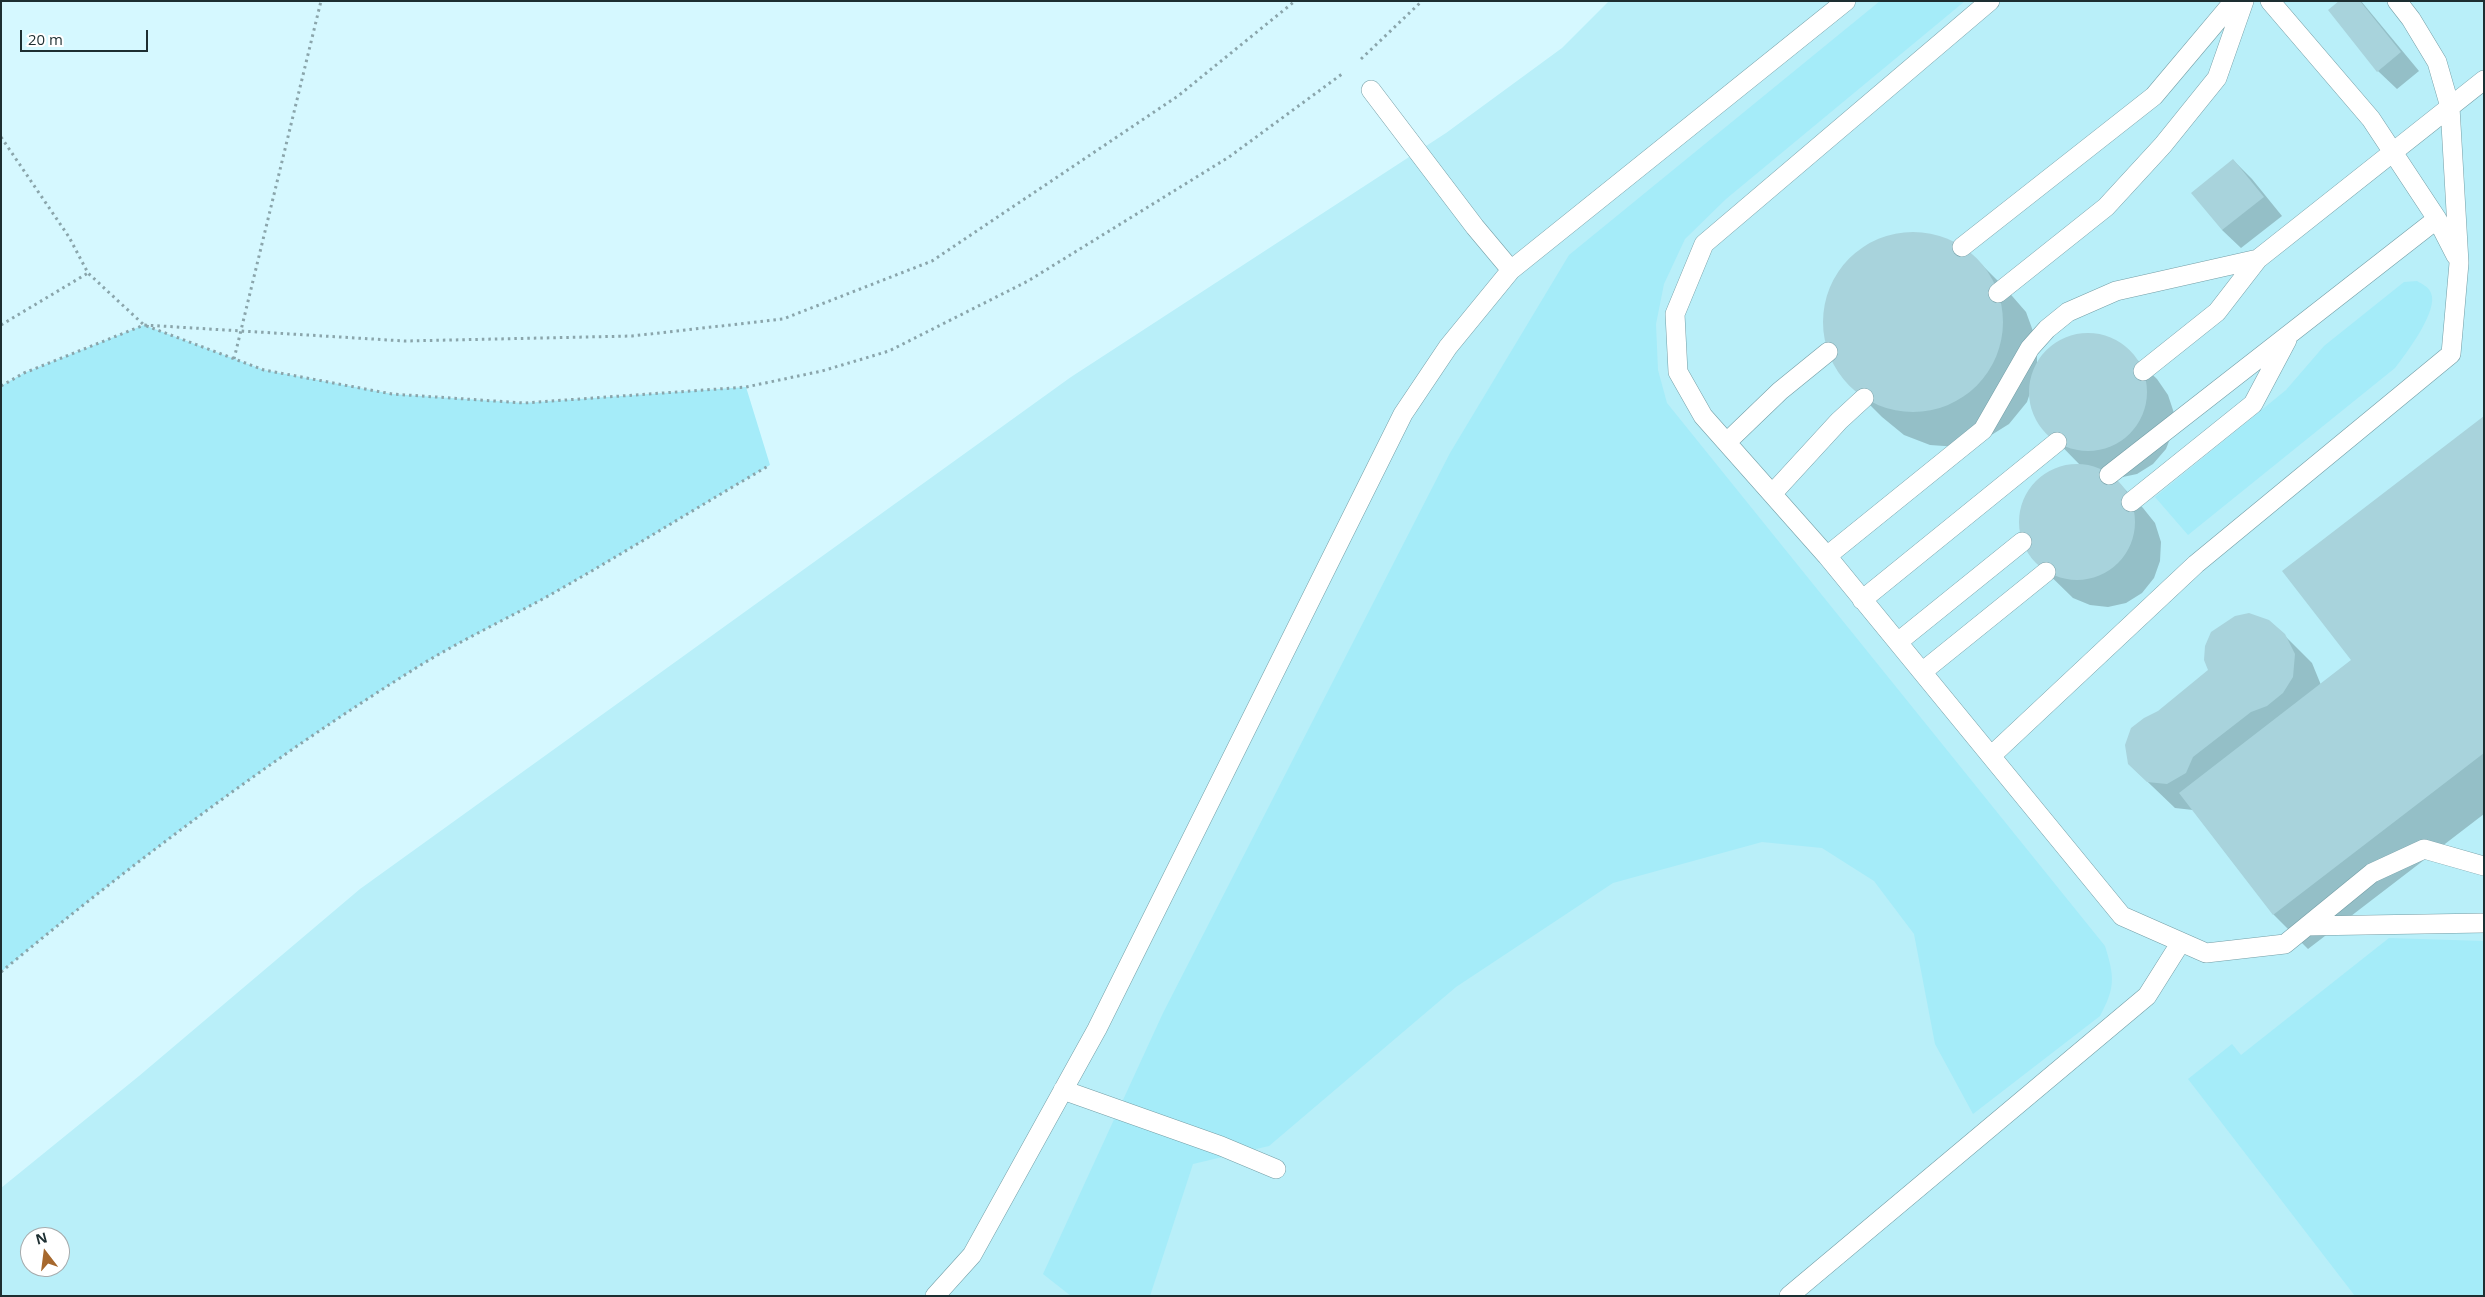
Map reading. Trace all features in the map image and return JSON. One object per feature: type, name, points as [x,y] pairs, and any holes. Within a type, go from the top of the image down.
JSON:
[{"type":"lane","points":[[935,1296],[972,1255],[1097,1029],[1403,414],[1448,347],[1511,270],[1846,1]]},
{"type":"lane","points":[[1990,1],[1704,244],[1675,314],[1678,372],[1703,416],[1827,556],[2122,916],[2206,953],[2285,944],[2372,873],[2424,849],[2484,866]]},
{"type":"lane","points":[[1962,247],[2154,96],[2234,1]]},
{"type":"lane","points":[[1998,293],[2106,207],[2162,145],[2216,78],[2244,1]]},
{"type":"lane","points":[[2270,1],[2371,120],[2394,152],[2437,220],[2460,263]]},
{"type":"lane","points":[[1991,756],[2196,564],[2451,354],[2460,263],[2450,107],[2436,62],[2411,19],[2397,1]]},
{"type":"lane","points":[[2143,371],[2217,312],[2258,260],[2484,80]]},
{"type":"lane","points":[[1371,90],[1475,227],[1511,270]]},
{"type":"lane","points":[[2109,475],[2437,220]]},
{"type":"lane","points":[[1827,556],[1983,430],[2030,348],[2046,329],[2068,312],[2116,291],[2258,260]]},
{"type":"lane","points":[[2131,502],[2252,404],[2290,335]]},
{"type":"lane","points":[[1727,442],[1780,391],[1828,352]]},
{"type":"lane","points":[[1772,494],[1839,421],[1864,398]]},
{"type":"lane","points":[[1862,600],[2057,442]]},
{"type":"lane","points":[[1898,642],[2022,542]]},
{"type":"lane","points":[[1922,672],[2046,572]]},
{"type":"lane","points":[[2307,926],[2484,924]]},
{"type":"lane","points":[[1789,1296],[2147,996],[2181,942]]},
{"type":"lane","points":[[1063,1090],[1220,1146],[1276,1170]]},
{"type":"path","points":[[234,359],[321,1]]},
{"type":"path","points":[[1,386],[24,373],[144,324],[241,332],[405,341],[622,336],[783,319],[932,261],[1178,96],[1295,1]]},
{"type":"path","points":[[1354,66],[1422,1]]},
{"type":"path","points":[[1,137],[69,237],[88,273],[144,324],[264,370],[392,394],[524,403],[746,387],[822,372],[889,351],[1028,280],[1229,157],[1346,72]]},
{"type":"path","points":[[1,325],[88,273]]},
{"type":"path","points":[[1,972],[87,901],[274,760],[410,671],[551,594],[770,465]]},
{"type":"shaded area","points":[[1609,1],[2484,1],[2484,1234],[2401,1296],[1,1296],[1,1188],[139,1076],[360,889],[1071,377],[1446,133],[1562,48]]},
{"type":"shaded area","points":[[1880,1],[1965,1],[1726,199],[1685,239],[1664,284],[1656,324],[1658,370],[1667,403],[2105,946],[2111,966],[2112,982],[2109,998],[2100,1016],[1973,1114],[1935,1044],[1914,934],[1874,881],[1822,848],[1762,842],[1613,883],[1456,987],[1269,1146],[1193,1164],[1150,1296],[1071,1296],[1043,1274],[1163,1013],[1450,453],[1569,255]]},
{"type":"shaded area","points":[[2417,281],[2431,293],[2430,310],[2420,332],[2395,368],[2188,535],[2155,497],[2286,390],[2324,346],[2404,282]]},
{"type":"shaded area","points":[[144,325],[264,370],[392,394],[524,403],[746,387],[770,465],[550,595],[425,662],[355,707],[302,742],[149,854],[1,972],[1,386],[24,373]]},
{"type":"shaded area","points":[[2389,938],[2484,941],[2484,1296],[2355,1296],[2188,1079],[2232,1044],[2241,1055]]},
{"type":"building","points":[[2339,1],[2360,1],[2401,52],[2377,72],[2328,10]]},
{"type":"building","points":[[2233,159],[2264,197],[2222,230],[2191,193]]},
{"type":"building","points":[[1904,232],[1922,232],[1947,239],[1963,247],[1977,258],[1988,272],[1996,288],[2003,313],[2003,331],[1996,356],[1988,372],[1977,386],[1963,397],[1939,408],[1922,412],[1904,412],[1887,408],[1863,397],[1843,379],[1827,348],[1823,331],[1823,313],[1827,296],[1838,272],[1856,252],[1887,236]]},
{"type":"building","points":[[2088,333],[2110,338],[2121,343],[2137,359],[2142,370],[2147,392],[2142,414],[2137,425],[2121,441],[2110,446],[2088,451],[2066,446],[2055,441],[2039,425],[2034,414],[2029,392],[2034,370],[2039,359],[2055,343],[2066,338]]},
{"type":"building","points":[[2484,416],[2484,753],[2273,915],[2179,793],[2351,660],[2282,571]]},
{"type":"building","points":[[2077,464],[2099,469],[2118,481],[2130,500],[2135,522],[2130,544],[2118,563],[2099,575],[2077,580],[2055,575],[2036,563],[2024,544],[2019,522],[2024,500],[2036,481],[2055,469]]},
{"type":"building","points":[[2249,613],[2269,620],[2285,634],[2295,654],[2293,677],[2283,693],[2267,706],[2251,712],[2193,757],[2186,773],[2167,784],[2147,782],[2128,764],[2125,745],[2131,728],[2144,718],[2158,711],[2208,670],[2204,660],[2205,646],[2211,632],[2235,616]]}]
